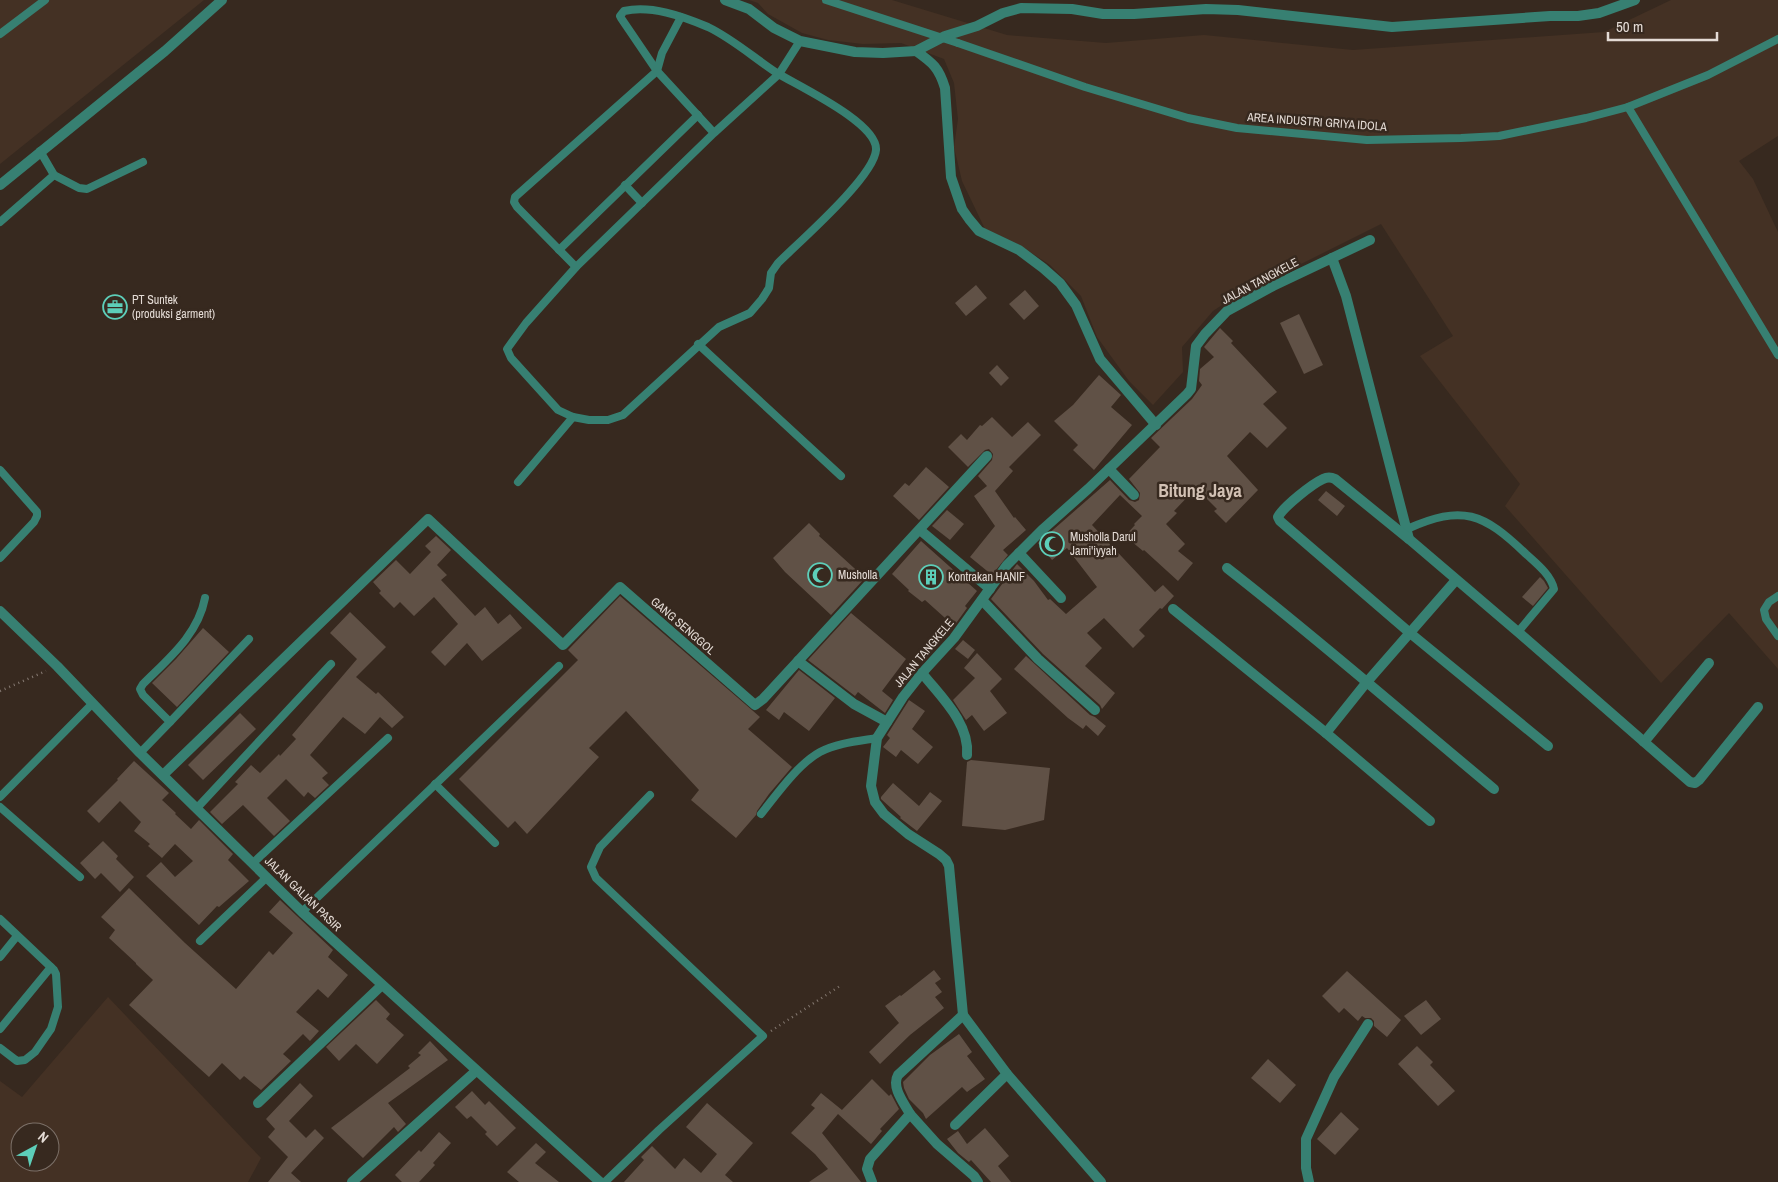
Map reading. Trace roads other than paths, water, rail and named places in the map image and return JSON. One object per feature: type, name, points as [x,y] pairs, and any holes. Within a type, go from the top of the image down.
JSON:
[{"type":"street","points":[[0,185],[165,50],[222,0]]},
{"type":"street","points":[[725,0],[749,9],[774,28],[800,41],[855,52],[883,53],[916,51],[945,36],[977,26],[1003,13],[1021,8],[1065,8],[1111,14],[1159,13],[1206,9],[1238,10],[1392,27],[1550,16],[1578,16],[1598,13],[1635,0]]},
{"type":"street","points":[[916,51],[933,63],[941,74],[945,88],[951,177],[962,208],[969,219],[979,230],[1019,250],[1060,284],[1076,306],[1100,359],[1156,425]]},
{"type":"street","name":"JALAN TANGKELE","points":[[963,1015],[949,866],[946,860],[908,834],[884,814],[876,802],[871,786],[877,738],[903,697],[954,638],[1018,553],[1156,425],[1191,389],[1196,346],[1216,322],[1227,311],[1273,286],[1370,240]]},
{"type":"street","points":[[1332,258],[1346,296],[1408,534]]},
{"type":"street","name":"GANG SENGGOL","points":[[164,775],[428,519],[564,645],[620,587],[755,705],[798,662],[987,456]]},
{"type":"street","points":[[1109,469],[1134,496]]},
{"type":"street","points":[[1548,746],[1410,633],[1280,521],[1278,517],[1281,510],[1324,478],[1335,478],[1408,534],[1456,580],[1690,782],[1695,783],[1758,708]]},
{"type":"street","points":[[920,530],[990,589]]},
{"type":"street","points":[[1018,553],[1061,598]]},
{"type":"street","points":[[1226,568],[1309,632],[1366,683],[1494,789]]},
{"type":"street","points":[[1326,733],[1366,683],[1456,580]]},
{"type":"street","points":[[982,600],[1038,659],[1095,710]]},
{"type":"street","points":[[1173,609],[1326,733],[1430,821]]},
{"type":"street","name":"JALAN GALIAN PASIR","points":[[0,611],[57,666],[140,753],[302,912],[600,1182]]},
{"type":"street","points":[[798,662],[854,704],[887,722]]},
{"type":"street","points":[[1644,742],[1709,663]]},
{"type":"street","points":[[922,673],[955,716],[966,734],[967,755]]},
{"type":"street","points":[[258,1103],[382,986]]},
{"type":"street","points":[[972,1180],[910,1114],[895,1081],[963,1015],[1007,1074],[1100,1182]]},
{"type":"street","points":[[1310,1182],[1306,1168],[1306,1139],[1334,1077],[1368,1024]]},
{"type":"street","points":[[352,1182],[476,1071]]},
{"type":"street","points":[[956,1124],[1007,1074]]},
{"type":"street","points":[[872,1182],[867,1168],[870,1159],[910,1114]]},
{"type":"lane","points":[[0,34],[45,0]]},
{"type":"lane","name":"AREA INDUSTRI GRIYA IDOLA","points":[[826,0],[1188,118],[1237,128],[1367,140],[1499,136],[1586,118],[1628,107],[1708,75],[1778,39]]},
{"type":"lane","points":[[714,133],[657,72],[621,18],[621,14],[624,11],[636,8],[646,9],[681,17],[709,28],[779,74],[814,92],[848,114],[873,138],[876,148],[874,158],[865,175],[778,263],[771,273],[769,288],[750,313],[719,327],[698,344],[623,415],[608,420],[589,420],[573,417],[558,410],[511,358],[508,349],[526,323],[576,267],[714,133],[779,74],[800,41]]},
{"type":"lane","points":[[576,267],[517,207],[514,202],[515,197],[657,72],[662,53],[681,17]]},
{"type":"lane","points":[[1628,107],[1778,356]]},
{"type":"lane","points":[[559,250],[698,115]]},
{"type":"lane","points":[[40,151],[54,175],[79,188],[87,189],[143,162]]},
{"type":"lane","points":[[0,222],[54,175]]},
{"type":"lane","points":[[625,184],[642,203]]},
{"type":"lane","points":[[698,344],[841,476]]},
{"type":"lane","points":[[518,482],[573,417]]},
{"type":"lane","points":[[0,470],[37,512],[37,516],[34,522],[0,558]]},
{"type":"lane","points":[[1408,534],[1422,522],[1454,514],[1470,515],[1485,521],[1504,533],[1538,565],[1552,582],[1554,590],[1518,632]]},
{"type":"lane","points":[[1778,596],[1769,602],[1764,610],[1766,618],[1778,636]]},
{"type":"lane","points":[[170,722],[143,695],[140,689],[194,629],[205,598]]},
{"type":"lane","points":[[140,753],[249,639]]},
{"type":"lane","points":[[197,808],[331,664]]},
{"type":"lane","points":[[302,912],[559,666]]},
{"type":"lane","points":[[0,798],[92,704]]},
{"type":"lane","points":[[253,863],[388,738]]},
{"type":"lane","points":[[761,814],[802,766],[820,752],[851,742],[877,738]]},
{"type":"lane","points":[[435,784],[496,843]]},
{"type":"lane","points":[[604,1182],[764,1036],[596,878],[591,867],[600,847],[650,795]]},
{"type":"lane","points":[[0,807],[80,877]]},
{"type":"lane","points":[[200,941],[267,877]]},
{"type":"lane","points":[[0,919],[56,974],[58,1008],[51,1029],[35,1052],[25,1060],[17,1061],[0,1048]]},
{"type":"lane","points":[[0,957],[17,936]]},
{"type":"lane","points":[[0,1029],[51,967]]},
{"type":"place","name":"PT Suntek (produksi garment)","points":[[115,307]]},
{"type":"place","name":"Musholla Darul Jami'iyyah","points":[[1052,544]]},
{"type":"place","name":"Musholla","points":[[820,575]]},
{"type":"place","name":"Kontrakan HANIF","points":[[931,577]]},
{"type":"district","name":"Bitung Jaya","points":[[1200,490]]}]
